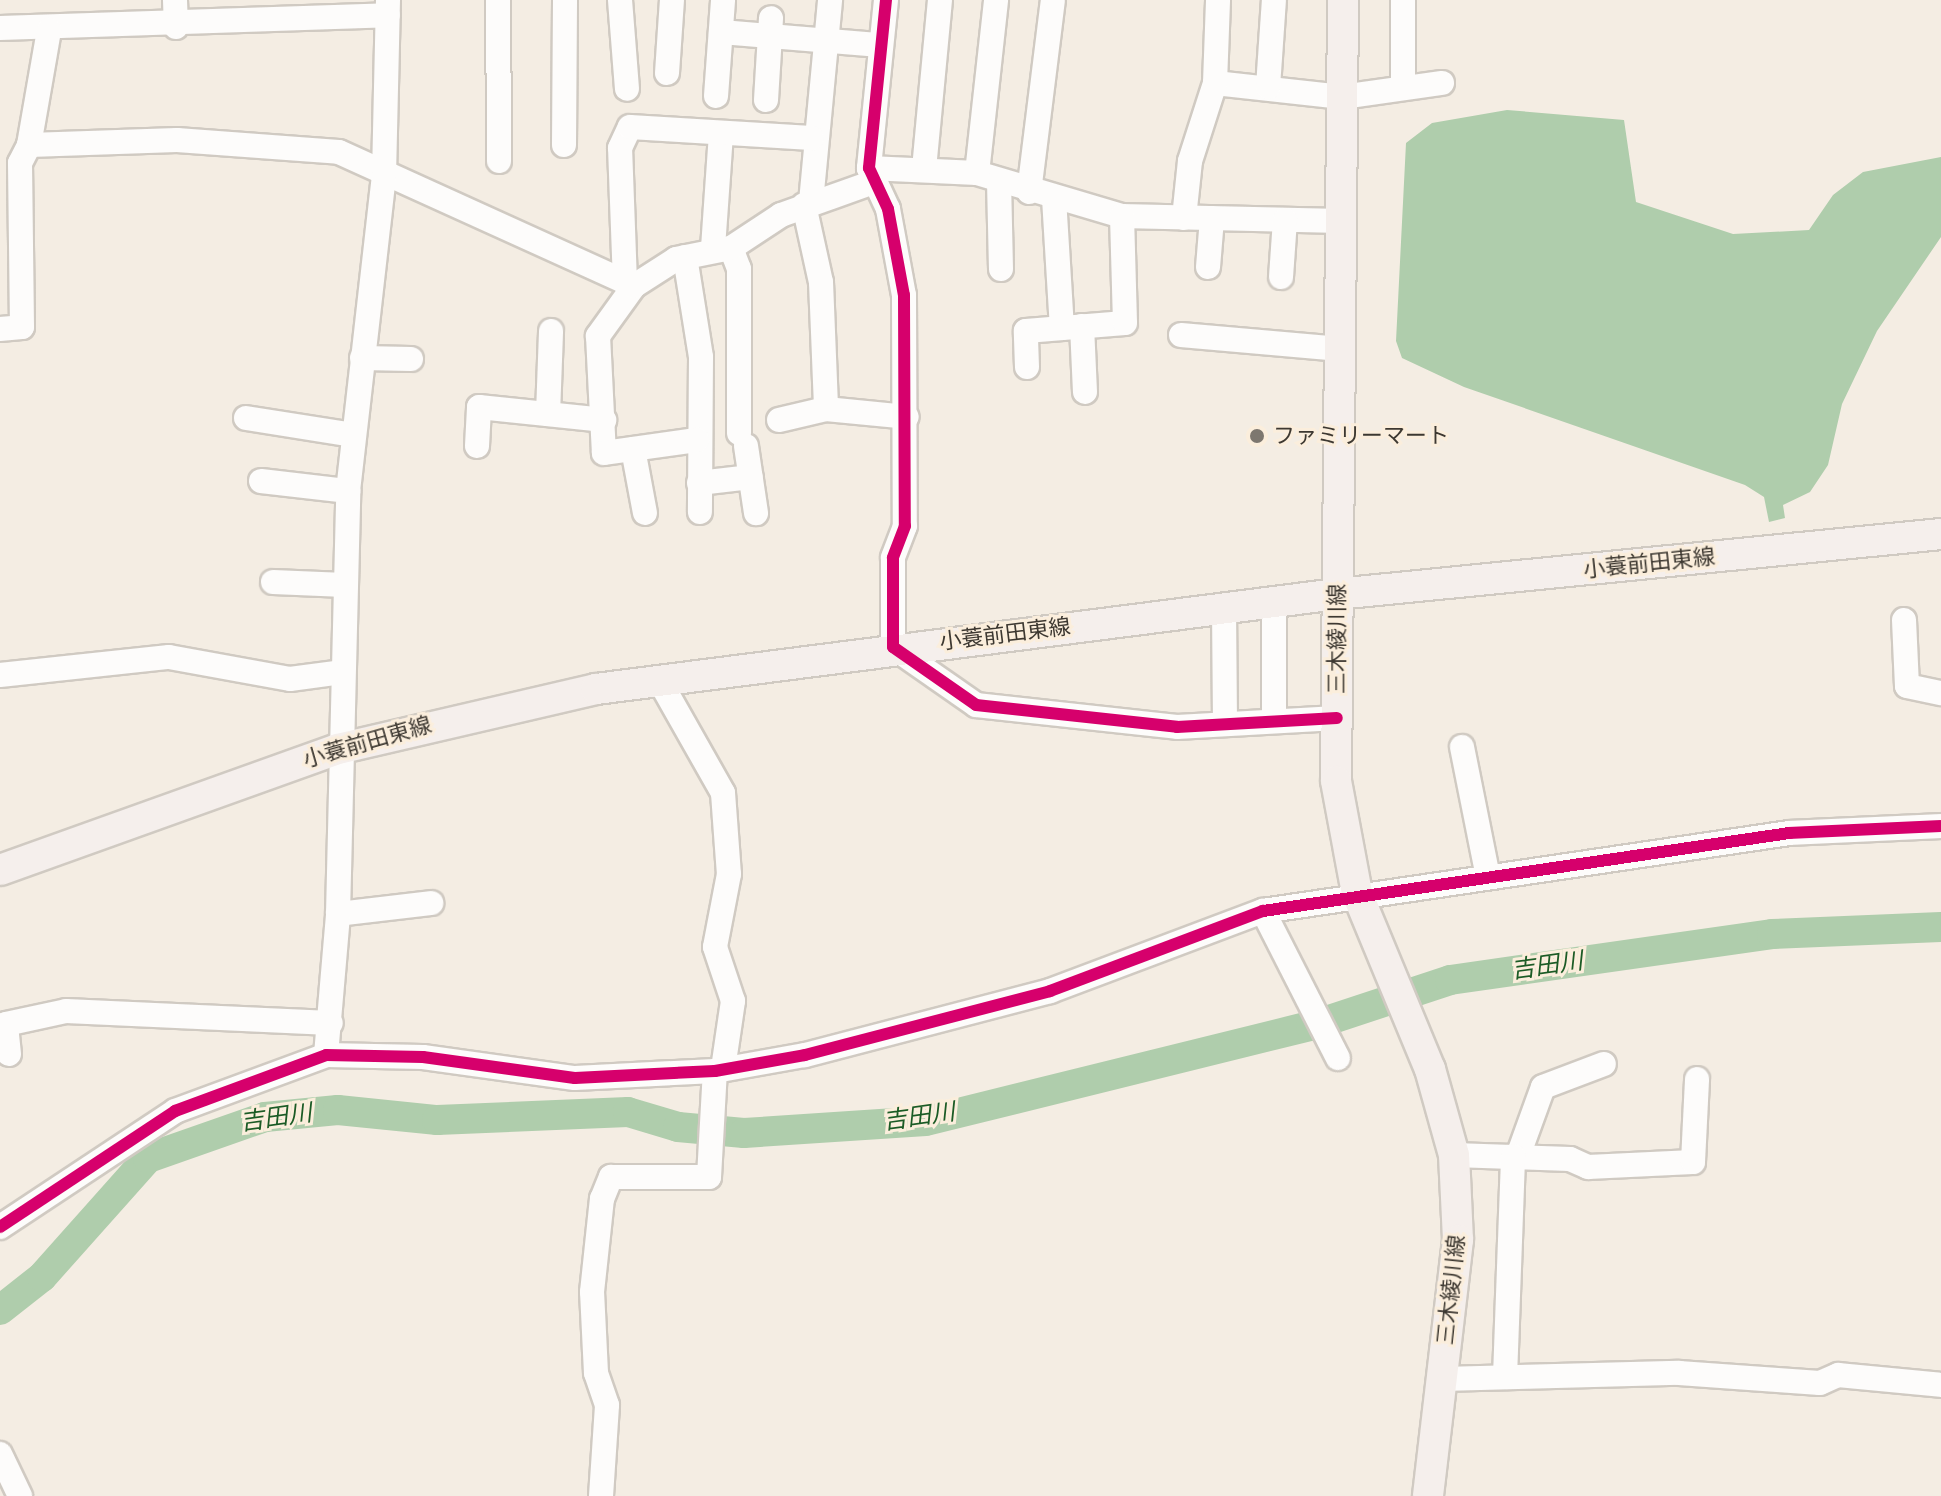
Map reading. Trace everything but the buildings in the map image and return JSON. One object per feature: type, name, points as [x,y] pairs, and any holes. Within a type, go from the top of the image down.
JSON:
[{"type":"main road","name":"三木綾川線","points":[[1343,0],[1337,594],[1341,825],[1357,893],[1381,960],[1413,1034],[1454,1155],[1458,1240],[1428,1496]]},
{"type":"main road","name":"小蓑前田東線","points":[[0,870],[338,749],[452,718],[658,678],[1274,601],[1941,534]]},
{"type":"street","points":[[175,0],[176,27]]},
{"type":"street","points":[[498,0],[499,161]]},
{"type":"street","points":[[564,145],[565,0]]},
{"type":"street","points":[[620,0],[627,89]]},
{"type":"street","points":[[667,73],[672,0]]},
{"type":"street","points":[[716,96],[723,0]]},
{"type":"street","points":[[826,409],[821,282],[807,203],[812,138],[828,39],[830,0]]},
{"type":"street","points":[[873,0],[886,0],[870,175],[888,209],[904,295],[907,417],[893,647],[976,705],[1177,727],[1225,721],[1337,718]]},
{"type":"street","points":[[924,169],[940,0]]},
{"type":"street","points":[[996,0],[988,177],[1001,269]]},
{"type":"street","points":[[1029,192],[1053,0]]},
{"type":"street","points":[[1184,218],[1190,161],[1215,83],[1218,0]]},
{"type":"street","points":[[1268,87],[1274,0]]},
{"type":"street","points":[[1403,0],[1403,87]]},
{"type":"street","points":[[0,28],[176,27],[388,8],[384,176],[348,491],[338,749],[338,914],[326,1055]]},
{"type":"street","points":[[721,32],[771,26],[828,39],[880,45]]},
{"type":"street","points":[[766,100],[771,26]]},
{"type":"street","points":[[0,329],[22,327],[16,158],[49,30]]},
{"type":"street","points":[[1215,83],[1342,97],[1442,83]]},
{"type":"street","points":[[629,285],[622,134],[644,125],[812,138]]},
{"type":"street","points":[[721,133],[722,248],[739,269],[742,440],[756,513]]},
{"type":"street","points":[[16,158],[177,140],[339,152],[384,176],[629,285]]},
{"type":"street","points":[[697,440],[604,453],[598,336],[629,285],[685,257],[722,248],[807,203],[870,175],[924,169],[988,177],[1029,192],[1122,216],[1341,221]]},
{"type":"street","points":[[1054,198],[1072,327],[1085,392]]},
{"type":"street","points":[[1027,367],[1026,331],[1125,323],[1122,216]]},
{"type":"street","points":[[1208,267],[1212,218]]},
{"type":"street","points":[[1281,277],[1285,220]]},
{"type":"street","points":[[685,257],[701,357],[697,440],[700,512]]},
{"type":"street","points":[[548,414],[551,331]]},
{"type":"street","points":[[1181,335],[1340,349]]},
{"type":"street","points":[[362,358],[411,359]]},
{"type":"street","points":[[477,446],[479,407],[604,420]]},
{"type":"street","points":[[779,420],[826,409],[907,417]]},
{"type":"street","points":[[246,418],[353,435]]},
{"type":"street","points":[[633,449],[645,513]]},
{"type":"street","points":[[699,483],[751,477]]},
{"type":"street","points":[[261,481],[348,491]]},
{"type":"street","points":[[273,582],[345,585]]},
{"type":"street","points":[[1274,601],[1274,721]]},
{"type":"street","points":[[1224,607],[1225,721]]},
{"type":"street","points":[[1904,620],[1907,686],[1941,693]]},
{"type":"street","points":[[0,675],[169,657],[290,679],[342,672]]},
{"type":"street","points":[[601,1496],[607,1405],[596,1373],[592,1292],[602,1199],[611,1177],[709,1177],[713,1098],[733,1001],[715,947],[729,874],[723,793],[658,678]]},
{"type":"street","points":[[1462,747],[1488,877]]},
{"type":"street","points":[[0,1227],[175,1111],[326,1055],[423,1057],[575,1078],[719,1070],[1050,991],[1263,911],[1357,893],[1789,833],[1941,826]]},
{"type":"street","points":[[338,914],[431,903]]},
{"type":"street","points":[[1263,911],[1301,993],[1334,1052]]},
{"type":"street","points":[[9,1054],[6,1024],[66,1011],[331,1023]]},
{"type":"street","points":[[1505,1377],[1515,1156],[1543,1087],[1604,1064]]},
{"type":"street","points":[[1454,1155],[1515,1156],[1588,1167],[1693,1162],[1697,1079]]},
{"type":"street","points":[[1442,1379],[1679,1373],[1820,1383],[1838,1375],[1941,1385]]},
{"type":"street","points":[[0,1454],[20,1496]]},
{"type":"shaded area","points":[[1507,110],[1624,120],[1636,202],[1733,234],[1809,230],[1833,195],[1863,172],[1941,157],[1941,237],[1877,331],[1842,404],[1828,465],[1810,492],[1783,505],[1785,518],[1769,522],[1764,497],[1745,485],[1464,387],[1402,358],[1396,341],[1406,143],[1432,123]]},
{"type":"waterway","name":"吉田川","points":[[0,1310],[42,1277],[148,1158],[265,1117],[338,1110],[437,1120],[628,1112],[678,1127],[744,1133],[926,1121],[1311,1026],[1450,980],[1772,934],[1941,927]]},
{"type":"cycle path","points":[[886,0],[869,168],[888,209],[904,295],[905,526],[893,558],[893,647],[976,705],[1177,727],[1337,718]]},
{"type":"cycle path","points":[[0,1227],[175,1111],[326,1055],[423,1057],[575,1078],[715,1071],[805,1055],[1050,991],[1263,911],[1789,833],[1941,826]]},
{"type":"place","name":"ファミリーマート","points":[[1257,436]]}]
